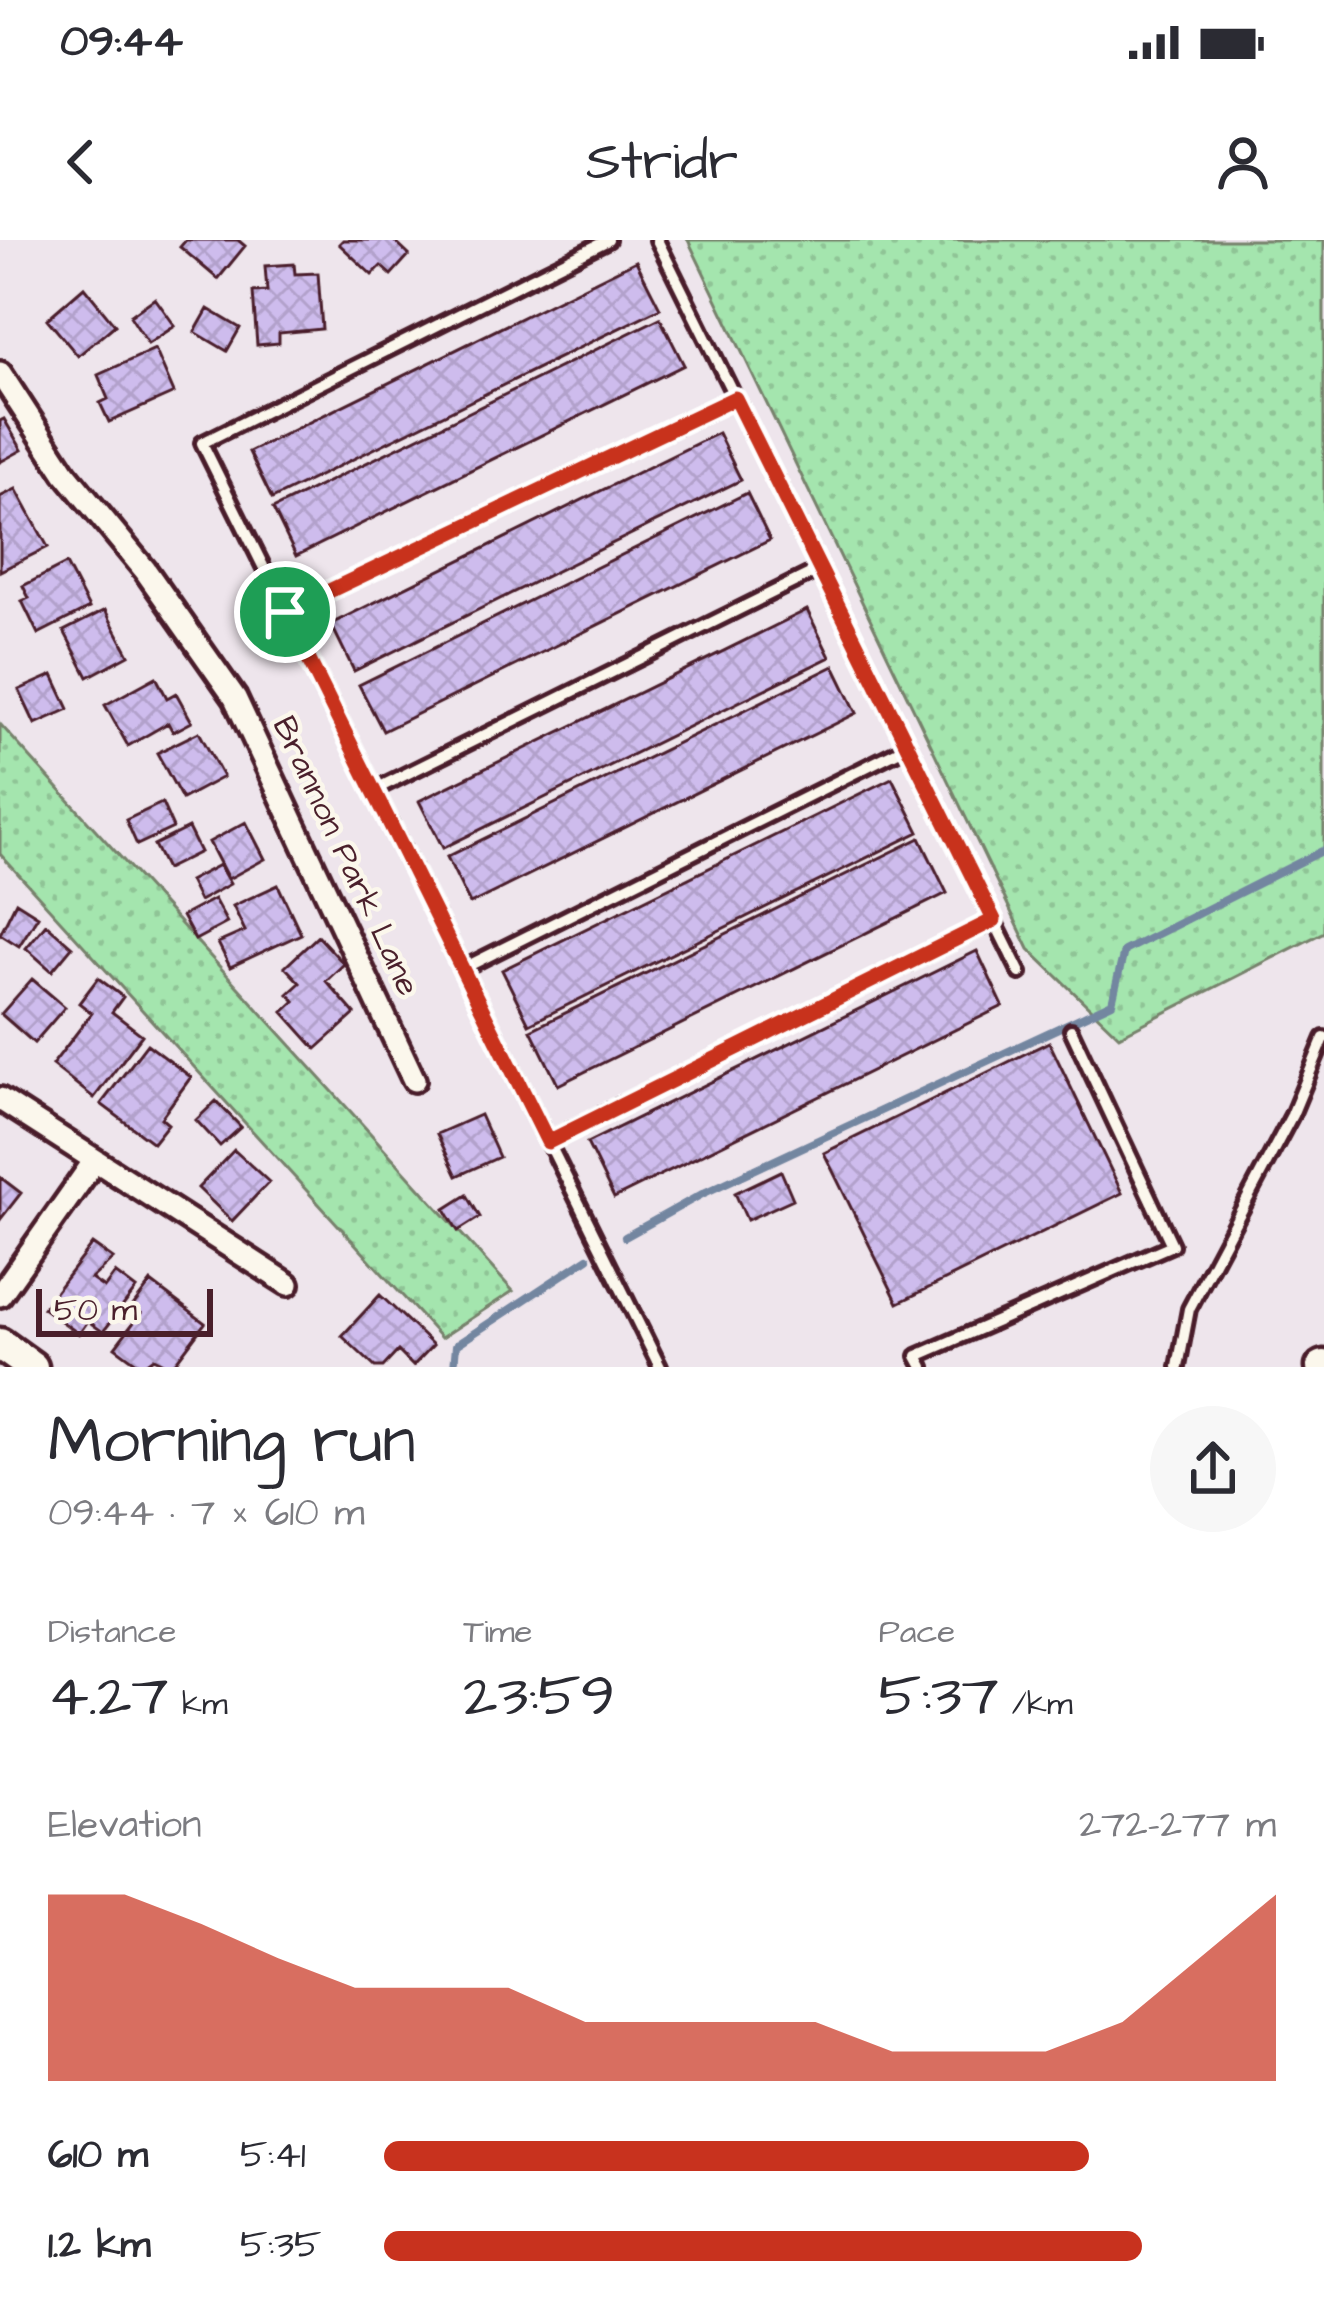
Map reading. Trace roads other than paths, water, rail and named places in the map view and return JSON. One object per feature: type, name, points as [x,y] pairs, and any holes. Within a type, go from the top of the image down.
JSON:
[{"type":"street","name":"Brannon Park Lane","points":[[0,374],[65,473],[145,570],[236,698],[414,1080]]},
{"type":"street","points":[[0,1099],[288,1284]]},
{"type":"street","points":[[0,1294],[93,1163]]},
{"type":"street","points":[[0,1344],[32,1367]]},
{"type":"lane","points":[[608,240],[202,443],[659,1367]]},
{"type":"lane","points":[[657,240],[1020,973]]},
{"type":"lane","points":[[285,612],[735,398]]},
{"type":"lane","points":[[374,790],[820,569]]},
{"type":"lane","points":[[462,969],[908,746]]},
{"type":"lane","points":[[548,1142],[994,920]]},
{"type":"lane","points":[[922,1367],[917,1356],[1172,1245],[1071,1030]]},
{"type":"lane","points":[[1178,1367],[1189,1310],[1292,1115],[1324,1038]]},
{"type":"waterway","points":[[625,1237],[704,1193],[1112,1003],[1124,951],[1324,850]]},
{"type":"waterway","points":[[454,1367],[456,1345],[588,1258]]}]
